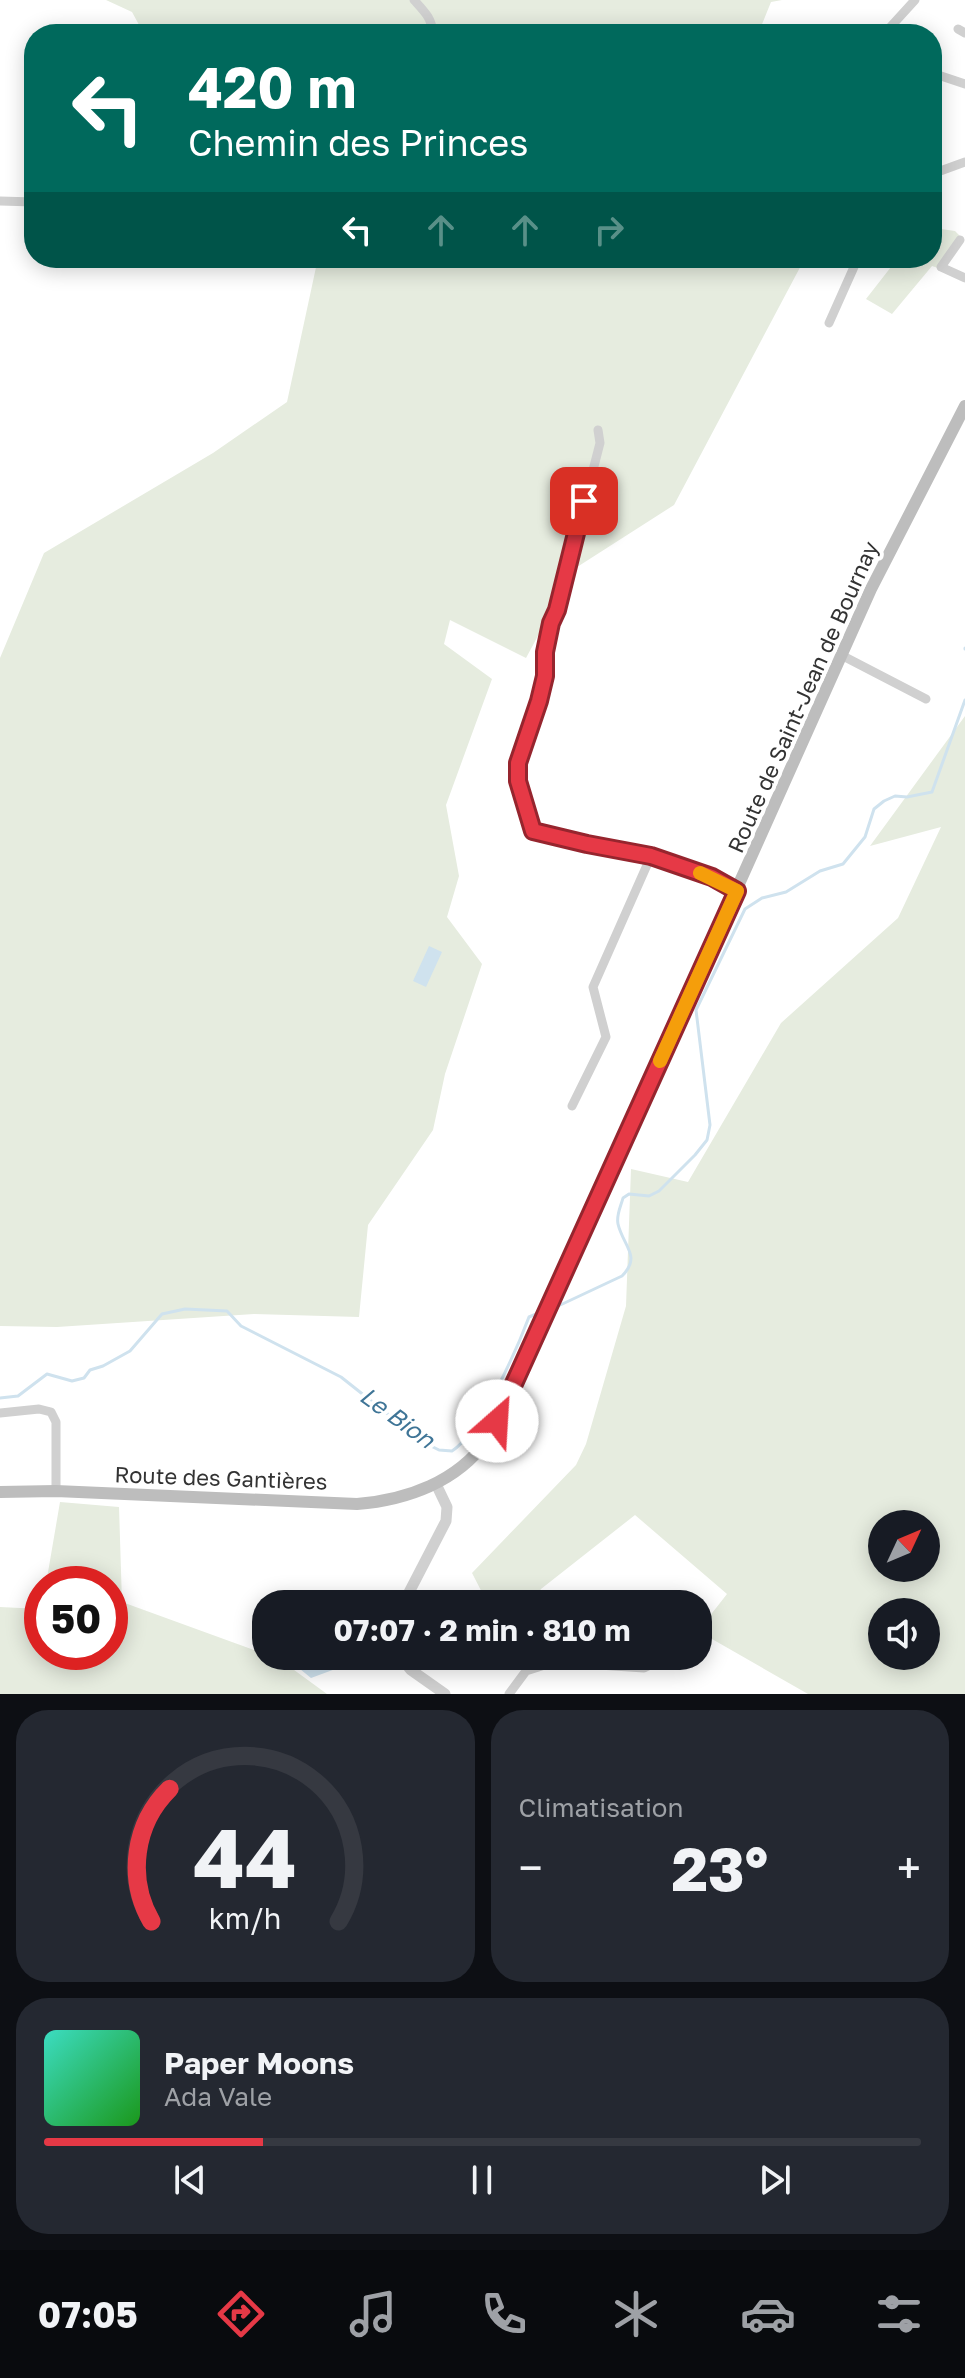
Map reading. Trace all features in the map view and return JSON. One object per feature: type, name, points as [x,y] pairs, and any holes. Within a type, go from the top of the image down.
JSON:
[{"type":"main road","name":"Route de Saint-Jean de Bournay","points":[[507,1402],[871,589],[965,406]]},
{"type":"main road","name":"Route des Gantières","points":[[0,1492],[56,1491],[357,1504],[388,1501],[436,1484],[465,1465],[487,1439],[507,1402]]},
{"type":"street","points":[[414,0],[428,14],[432,24]]},
{"type":"street","points":[[893,24],[915,0]]},
{"type":"street","points":[[942,76],[965,84]]},
{"type":"street","points":[[942,170],[965,162]]},
{"type":"street","points":[[0,201],[24,202]]},
{"type":"street","points":[[942,266],[960,240]]},
{"type":"street","points":[[942,267],[965,278]]},
{"type":"street","points":[[829,323],[854,268]]},
{"type":"street","points":[[598,430],[600,443],[551,623],[545,652],[545,676],[518,763],[518,781],[533,831],[651,856],[712,877],[737,891]]},
{"type":"street","points":[[843,656],[926,699]]},
{"type":"street","points":[[572,1106],[606,1037],[593,987],[651,856]]},
{"type":"street","points":[[0,1413],[39,1409],[51,1412],[56,1422],[56,1491]]},
{"type":"street","points":[[410,1590],[446,1521],[447,1507],[436,1484]]},
{"type":"street","points":[[411,1670],[445,1694]]},
{"type":"street","points":[[509,1694],[529,1670]]},
{"type":"shaded area","points":[[106,0],[782,0],[771,2],[762,24],[139,24],[132,12]]},
{"type":"shaded area","points":[[942,229],[955,231],[960,236],[942,262]]},
{"type":"shaded area","points":[[316,268],[800,268],[674,505],[574,569],[526,658],[450,620],[444,644],[492,679],[446,805],[459,876],[447,917],[482,964],[445,1074],[433,1130],[368,1225],[359,1317],[254,1314],[57,1327],[0,1326],[0,658],[44,553],[213,453],[287,402]]},
{"type":"shaded area","points":[[890,268],[930,268],[892,314],[866,299]]},
{"type":"shaded area","points":[[965,716],[965,1694],[808,1694],[712,1639],[712,1613],[727,1594],[635,1515],[540,1590],[481,1590],[472,1573],[576,1465],[586,1444],[626,1306],[631,1169],[688,1182],[781,1023],[898,918],[941,827],[870,846]]},
{"type":"shaded area","points":[[60,1502],[119,1507],[121,1566],[49,1566]]},
{"type":"shaded area","points":[[128,1604],[252,1649],[252,1670],[294,1670],[327,1694],[0,1694],[0,1607],[24,1608],[24,1670],[128,1670]]},
{"type":"water","points":[[429,946],[442,952],[426,987],[413,981]]},
{"type":"water","points":[[301,1670],[333,1670],[311,1678]]},
{"type":"waterway","name":"Le Bion","points":[[556,1307],[622,1276],[631,1263],[618,1224],[623,1198],[629,1194],[649,1196],[659,1191],[707,1140],[710,1125],[696,1010],[745,909],[762,898],[786,892],[820,871],[843,864],[865,837],[874,809],[884,801],[895,796],[932,792],[965,700]]},
{"type":"waterway","name":"Le Bion","points":[[0,1398],[18,1396],[47,1374],[72,1381],[84,1378],[90,1370],[130,1351],[162,1314],[185,1309],[227,1311],[241,1326],[341,1377],[423,1442],[439,1450],[452,1451],[486,1409],[529,1317],[541,1312]]},
{"type":"slow traffic","points":[[660,1061],[737,891],[700,873]]},
{"type":"route","points":[[497,1421],[737,891],[712,877],[651,856],[533,831],[518,781],[518,763],[539,701],[551,623],[584,501]]}]
